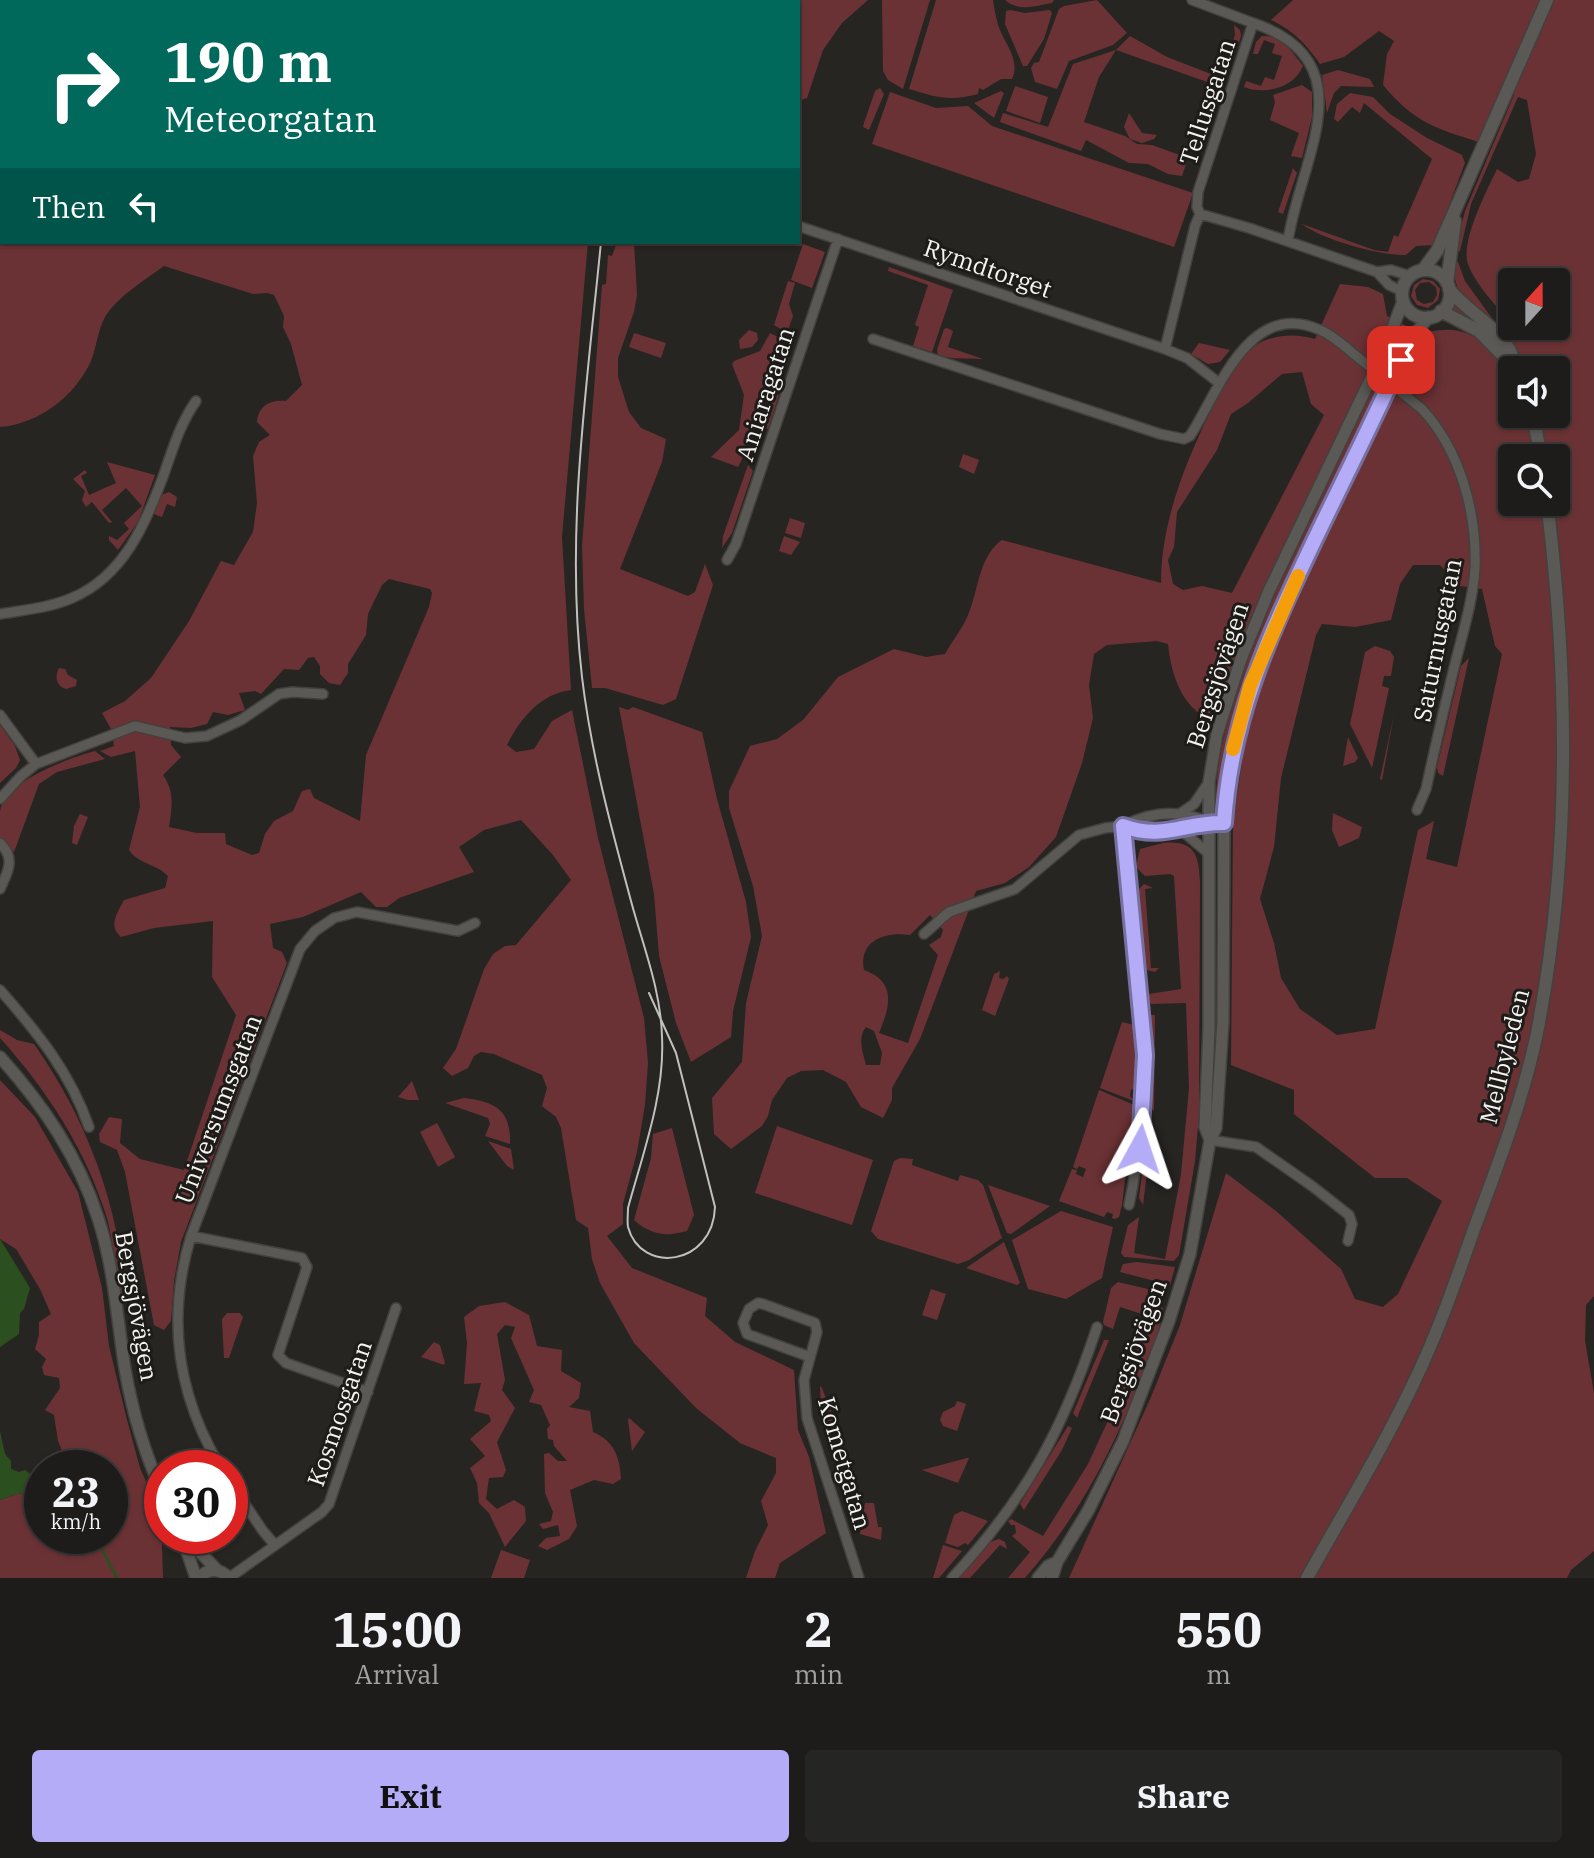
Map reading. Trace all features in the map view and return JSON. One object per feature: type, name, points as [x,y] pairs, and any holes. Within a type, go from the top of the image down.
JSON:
[{"type":"main road","points":[[1410,276],[1423,270],[1437,251],[1547,0]]},
{"type":"main road","points":[[1459,202],[1448,301],[1441,311],[1479,331],[1503,356]]},
{"type":"main road","points":[[1423,270],[1437,273],[1459,301],[1497,332],[1513,356]]},
{"type":"main road","name":"Bergsjövägen","points":[[1403,296],[1410,276]]},
{"type":"main road","points":[[1403,296],[1415,314],[1429,317]]},
{"type":"main road","name":"Bergsjövägen","points":[[1429,317],[1441,311]]},
{"type":"main road","name":"Mellbyleden","points":[[1307,1578],[1378,1452],[1423,1363],[1497,1168],[1534,1044],[1554,915],[1562,775],[1561,636],[1548,516]]},
{"type":"street","name":"Tellusgatan","points":[[1192,0],[1284,36],[1305,56],[1312,68],[1318,91],[1319,123],[1294,206],[1288,241]]},
{"type":"street","name":"Tellusgatan","points":[[1200,214],[1198,192],[1253,23]]},
{"type":"street","points":[[1165,349],[1200,214],[1211,215],[1377,272],[1391,270],[1410,276]]},
{"type":"street","name":"Rymdtorget","points":[[800,227],[1165,349],[1187,358],[1219,383]]},
{"type":"street","name":"Aniaragatan","points":[[727,560],[736,544],[838,239]]},
{"type":"street","points":[[1377,272],[1403,296]]},
{"type":"street","name":"Bergsjövägen","points":[[1210,1140],[1205,1127],[1209,1027],[1209,782],[1217,734],[1269,591],[1384,351],[1403,296]]},
{"type":"street","name":"Bergsjövägen","points":[[1052,1578],[1057,1562],[1088,1511],[1123,1441],[1169,1321],[1195,1230],[1210,1140],[1216,1128],[1222,1036],[1224,823],[1226,786],[1235,738],[1257,666],[1413,336],[1429,317]]},
{"type":"street","name":"Saturnusgatan","points":[[873,339],[1184,439],[1190,436],[1240,352],[1255,337],[1277,326],[1301,325],[1322,330],[1422,409],[1446,442],[1465,489],[1473,528],[1475,562],[1467,618],[1426,789],[1417,810]]},
{"type":"street","points":[[0,614],[45,607],[72,598],[113,568],[133,545],[146,521],[183,419],[196,401]]},
{"type":"street","points":[[0,799],[36,764],[135,726],[185,738],[207,736],[241,720],[279,694],[323,694]]},
{"type":"street","points":[[0,715],[36,764]]},
{"type":"street","points":[[1181,813],[1194,804],[1209,782]]},
{"type":"street","points":[[924,934],[949,912],[1015,889],[1079,835],[1123,826],[1144,815],[1181,813],[1224,823]]},
{"type":"street","points":[[1123,826],[1144,834],[1181,830],[1210,822]]},
{"type":"street","points":[[1123,826],[1145,1055],[1141,1132],[1129,1205]]},
{"type":"street","points":[[1181,830],[1208,853]]},
{"type":"street","points":[[0,843],[8,852],[11,863],[0,889]]},
{"type":"street","name":"Universumsgatan","points":[[212,1450],[186,1387],[177,1335],[179,1284],[191,1236],[295,961],[307,939],[334,918],[357,912],[458,931],[475,923]]},
{"type":"street","points":[[0,990],[59,1063],[80,1102],[89,1127]]},
{"type":"street","name":"Bergsjövägen","points":[[0,1057],[56,1127],[78,1167],[98,1218],[107,1251],[125,1373],[147,1450]]},
{"type":"street","points":[[1210,1140],[1256,1147],[1312,1186],[1349,1215],[1352,1224],[1348,1241]]},
{"type":"street","points":[[191,1236],[302,1258],[307,1267],[278,1355],[286,1363],[368,1392]]},
{"type":"street","name":"Kometgatan","points":[[810,1357],[747,1334],[743,1323],[749,1309],[758,1303],[763,1304],[815,1323],[817,1332],[804,1380],[807,1418],[859,1578]]},
{"type":"street","name":"Kosmosgatan","points":[[229,1578],[329,1504],[396,1308]]},
{"type":"street","points":[[952,1578],[990,1535],[1033,1475],[1060,1426],[1097,1327]]},
{"type":"street","points":[[248,1509],[274,1544]]},
{"type":"street","points":[[190,1554],[198,1578],[206,1572],[217,1570]]},
{"type":"street","points":[[201,1554],[229,1578]]},
{"type":"street","name":"Bergsjövägen","points":[[1038,1578],[1048,1566],[1057,1562]]},
{"type":"shaded area","points":[[800,0],[868,0],[842,23],[823,50],[807,98],[800,100]]},
{"type":"shaded area","points":[[882,0],[930,0],[903,89],[888,80],[883,71]]},
{"type":"shaded area","points":[[936,0],[993,0],[998,25],[1013,58],[1012,79],[1001,79],[983,90],[979,88],[978,94],[959,98],[909,89]]},
{"type":"shaded area","points":[[1005,0],[1054,0],[1052,3],[1027,7]]},
{"type":"shaded area","points":[[1097,0],[1127,33],[1113,45],[1069,61],[1057,89],[1035,82],[1031,68],[1039,62],[1059,9]]},
{"type":"shaded area","points":[[1293,0],[1594,0],[1594,1296],[1586,1305],[1585,1341],[1594,1393],[1594,1551],[1571,1570],[1567,1578],[1069,1578],[1180,1325],[1226,1173],[1276,1211],[1341,1269],[1355,1299],[1383,1307],[1398,1294],[1442,1201],[1407,1178],[1375,1178],[1294,1114],[1294,1090],[1231,1065],[1233,821],[1248,723],[1234,720],[1220,799],[1215,808],[1218,765],[1228,718],[1211,714],[1205,717],[1189,703],[1174,675],[1168,644],[1157,641],[1107,645],[1094,654],[1089,685],[1093,718],[1082,763],[1056,837],[1029,867],[1005,883],[976,891],[920,1039],[892,1088],[892,1100],[883,1118],[861,1107],[846,1082],[823,1070],[801,1071],[787,1078],[772,1100],[762,1126],[731,1149],[714,1134],[712,1098],[742,1062],[746,1003],[762,936],[753,886],[729,808],[729,791],[750,746],[777,739],[803,720],[838,677],[894,649],[926,657],[945,654],[968,615],[988,555],[1002,540],[1161,583],[1165,537],[1177,492],[1193,448],[1229,374],[1241,357],[1266,340],[1296,335],[1315,339],[1340,284],[1368,287],[1383,294],[1387,316],[1426,336],[1428,332],[1455,330],[1492,347],[1451,311],[1455,304],[1500,342],[1570,340],[1570,268],[1498,268],[1498,308],[1468,264],[1471,230],[1497,169],[1518,182],[1529,179],[1536,154],[1527,100],[1518,97],[1471,204],[1460,251],[1454,254],[1465,211],[1514,95],[1503,90],[1479,142],[1415,116],[1383,85],[1387,54],[1394,41],[1379,31],[1344,57],[1320,64],[1310,50],[1271,20]],"holes":[[[1302,372],[1311,404],[1324,415],[1232,593],[1202,586],[1183,590],[1173,584],[1168,560],[1174,547],[1177,512],[1217,450],[1231,414],[1282,374]],[[1413,565],[1440,565],[1460,586],[1482,589],[1495,646],[1502,654],[1457,867],[1426,859],[1434,821],[1418,830],[1375,1029],[1337,1035],[1300,1009],[1281,978],[1260,899],[1274,847],[1281,778],[1316,635],[1322,624],[1355,627],[1391,620],[1400,584]],[[930,915],[943,930],[941,937],[929,945],[938,955],[908,1043],[879,1033],[888,996],[882,981],[864,970],[863,960],[869,945],[875,940],[891,935],[910,935]],[[866,1027],[874,1031],[882,1053],[880,1065],[866,1065],[863,1031]]]},
{"type":"shaded area","points":[[1050,10],[1052,13],[1044,39],[1027,66],[1023,66],[1005,24],[1006,11],[1025,13]]},
{"type":"shaded area","points":[[1234,25],[1241,36],[1226,80],[1222,76],[1235,35]]},
{"type":"shaded area","points":[[1130,36],[1167,57],[1216,76],[1213,84],[1116,50]]},
{"type":"shaded area","points":[[1262,36],[1281,41],[1303,66],[1293,80],[1270,90],[1244,87],[1246,81],[1261,86],[1265,77],[1274,80],[1282,56],[1272,53],[1275,44],[1264,40],[1258,54],[1253,54],[1256,42]]},
{"type":"shaded area","points":[[1116,50],[1099,77],[1084,122],[1125,136],[1137,144],[1152,145],[1188,158],[1182,176],[1168,174],[1148,164],[1129,163],[1086,140],[1081,151],[1000,122],[1003,113],[1048,127],[1073,64]]},
{"type":"shaded area","points":[[1338,70],[1370,79],[1374,87],[1341,86],[1334,93],[1327,113],[1322,75]]},
{"type":"shaded area","points":[[1302,85],[1312,92],[1312,117],[1302,158],[1291,156],[1299,133],[1270,120],[1275,102],[1273,95]]},
{"type":"shaded area","points":[[1015,86],[1048,97],[1040,123],[1006,111]]},
{"type":"shaded area","points":[[880,88],[884,94],[869,130],[863,127],[864,123],[875,91]]},
{"type":"shaded area","points":[[1001,91],[1004,93],[994,118],[974,103]]},
{"type":"shaded area","points":[[890,92],[936,108],[968,106],[992,126],[1193,193],[1174,247],[872,144]]},
{"type":"shaded area","points":[[1350,93],[1373,97],[1390,114],[1427,138],[1462,155],[1465,163],[1434,245],[1416,246],[1406,255],[1382,253],[1338,241],[1302,224],[1374,250],[1388,252],[1394,235],[1398,237],[1432,159],[1364,103],[1360,113],[1352,107],[1338,122],[1334,119],[1337,104]]},
{"type":"shaded area","points":[[1129,113],[1142,133],[1157,135],[1154,139],[1142,143],[1130,139],[1124,127]]},
{"type":"shaded area","points":[[1293,168],[1297,173],[1283,214],[1278,212]]},
{"type":"shaded area","points":[[0,244],[588,244],[562,537],[571,690],[560,692],[532,709],[507,745],[516,752],[534,749],[552,721],[572,710],[598,838],[644,1018],[648,1063],[645,1105],[623,1204],[623,1224],[607,1236],[632,1268],[707,1298],[705,1316],[735,1342],[794,1370],[798,1430],[809,1457],[826,1533],[780,1563],[775,1578],[746,1578],[768,1525],[761,1501],[776,1473],[776,1458],[740,1443],[696,1408],[634,1343],[600,1283],[592,1259],[588,1228],[576,1220],[561,1128],[556,1117],[542,1106],[547,1088],[542,1075],[494,1054],[481,1052],[474,1056],[468,1068],[452,1076],[443,1068],[456,1049],[484,969],[493,954],[505,946],[516,945],[571,880],[521,820],[484,830],[459,847],[474,872],[399,898],[387,907],[376,907],[361,892],[303,917],[270,924],[273,948],[282,952],[287,963],[181,1242],[171,1321],[164,1330],[154,1325],[125,1172],[117,1150],[100,1142],[99,1134],[109,1117],[122,1119],[120,1143],[140,1159],[184,1170],[236,1015],[212,977],[213,921],[154,928],[121,937],[117,933],[115,919],[124,900],[165,888],[168,876],[129,850],[140,807],[135,751],[111,757],[100,751],[114,746],[111,729],[102,713],[125,701],[151,678],[189,621],[221,561],[234,565],[253,532],[257,503],[253,456],[259,442],[270,435],[257,422],[258,416],[266,405],[286,401],[302,385],[283,327],[284,316],[274,295],[253,294],[164,266],[131,290],[109,312],[102,324],[91,361],[76,386],[42,414],[0,427]],"holes":[[[389,579],[430,589],[429,607],[366,755],[360,821],[314,798],[310,789],[302,791],[293,811],[274,821],[265,834],[259,853],[252,855],[226,844],[225,833],[197,833],[169,827],[171,794],[163,775],[181,757],[171,745],[170,727],[191,728],[207,724],[213,712],[228,715],[245,710],[239,693],[255,691],[261,694],[284,669],[299,670],[308,658],[314,657],[320,666],[320,674],[329,683],[340,685],[348,673],[348,664],[366,635],[368,614],[382,585]]]},
{"type":"shaded area","points":[[616,244],[634,244],[637,295],[618,358],[618,377],[629,412],[641,428],[666,439],[662,462],[620,569],[688,596],[695,592],[705,564],[713,585],[676,699],[663,705],[605,688],[592,688],[584,609],[582,546],[602,285],[606,284],[608,255],[612,256]]},
{"type":"shaded area","points":[[803,244],[825,252],[812,288],[791,280]]},
{"type":"shaded area","points":[[1454,260],[1498,327],[1465,300],[1454,273]]},
{"type":"shaded area","points":[[889,267],[953,290],[932,352],[913,346],[919,327],[915,325],[928,285],[888,271]]},
{"type":"shaded area","points":[[1423,279],[1433,281],[1440,289],[1438,300],[1428,308],[1417,305],[1411,296],[1414,285]],"holes":[[[1429,282],[1436,287],[1437,295],[1433,302],[1424,304],[1417,300],[1415,290],[1420,283]]]},
{"type":"shaded area","points":[[788,281],[795,283],[789,304],[793,316],[788,330],[784,331],[774,325]]},
{"type":"shaded area","points":[[944,329],[953,331],[948,347],[983,359],[938,355]]},
{"type":"shaded area","points":[[749,330],[757,333],[758,340],[752,347],[740,349],[739,340]]},
{"type":"shaded area","points":[[634,333],[666,343],[661,358],[629,347]]},
{"type":"shaded area","points":[[770,333],[784,340],[767,380],[747,444],[749,446],[738,467],[711,457],[739,430],[744,395],[732,364],[760,351]]},
{"type":"shaded area","points":[[1199,343],[1230,350],[1220,362],[1208,364],[1191,354]]},
{"type":"shaded area","points":[[772,393],[779,395],[768,429],[761,426]]},
{"type":"shaded area","points":[[963,454],[979,460],[974,474],[959,467]]},
{"type":"shaded area","points":[[107,462],[155,475],[138,522],[118,550],[109,536],[117,540],[129,529],[124,523],[142,506],[126,488],[102,510],[112,522],[109,523],[92,502],[86,507],[82,500],[85,491],[73,479],[85,470],[87,473],[81,476],[89,495],[116,483]]},
{"type":"shaded area","points":[[748,465],[753,471],[732,533],[722,548],[723,536]]},
{"type":"shaded area","points":[[169,492],[177,497],[175,507],[167,504],[162,517],[154,514],[161,495]]},
{"type":"shaded area","points":[[790,518],[805,523],[801,538],[785,533]]},
{"type":"shaded area","points":[[784,536],[800,542],[791,555],[779,551]]},
{"type":"shaded area","points":[[1375,646],[1390,651],[1394,657],[1391,676],[1384,676],[1382,686],[1389,688],[1372,768],[1350,724],[1365,652]]},
{"type":"shaded area","points":[[1469,658],[1443,776],[1438,773],[1437,767],[1461,666]]},
{"type":"shaded area","points":[[59,668],[65,669],[77,680],[76,686],[66,689],[60,686],[57,678]]},
{"type":"shaded area","points":[[619,707],[628,710],[633,707],[702,732],[746,902],[751,937],[733,1011],[731,1037],[691,1062],[676,1023],[659,956],[654,894]]},
{"type":"shaded area","points":[[1394,715],[1382,780],[1380,779]]},
{"type":"shaded area","points":[[0,725],[15,746],[20,760],[0,783]]},
{"type":"shaded area","points":[[1348,737],[1358,758],[1343,766]]},
{"type":"shaded area","points":[[95,751],[105,759],[57,772],[39,784],[14,852],[0,837],[0,811],[4,800],[40,772]]},
{"type":"shaded area","points":[[1333,813],[1362,827],[1359,838],[1339,847],[1332,830]]},
{"type":"shaded area","points":[[80,814],[88,817],[77,845],[72,843],[74,826]]},
{"type":"shaded area","points":[[1163,843],[1182,844],[1193,851],[1200,883],[1199,1115],[1195,1161],[1179,1255],[1174,1261],[1124,1257],[1121,1253],[1128,1225],[1139,1217],[1134,1253],[1165,1259],[1181,1174],[1189,1088],[1186,1003],[1151,1004],[1147,999],[1149,994],[1181,989],[1174,876],[1145,876],[1136,867],[1140,849]]},
{"type":"shaded area","points":[[1144,884],[1153,888],[1145,889],[1151,968],[1159,968],[1155,972],[1147,970],[1143,964],[1138,890]]},
{"type":"shaded area","points":[[1000,971],[999,978],[1007,976],[1009,979],[995,1016],[982,1010],[994,974]]},
{"type":"shaded area","points":[[1213,972],[1218,1027],[1210,1129]]},
{"type":"shaded area","points":[[1151,1015],[1155,1015],[1154,1111],[1149,1106]]},
{"type":"shaded area","points":[[1122,1022],[1134,1025],[1136,1088],[1131,1090],[1130,1096],[1134,1101],[1100,1088]]},
{"type":"shaded area","points":[[0,1030],[17,1040],[34,1044],[75,1113],[97,1163],[112,1214],[124,1301],[107,1218],[88,1168],[49,1100],[0,1038]]},
{"type":"shaded area","points":[[0,1080],[35,1117],[78,1192],[102,1288],[109,1346],[144,1477],[144,1554],[162,1554],[163,1578],[0,1578],[0,1500],[17,1494],[24,1493],[24,1554],[128,1554],[128,1450],[62,1450],[54,1415],[45,1410],[60,1388],[59,1378],[44,1375],[42,1367],[46,1359],[35,1349],[39,1322],[51,1314],[16,1249],[0,1239]]},
{"type":"shaded area","points":[[412,1081],[419,1100],[398,1097]]},
{"type":"shaded area","points":[[1099,1090],[1134,1105],[1122,1205],[1119,1217],[1115,1219],[1112,1218],[1113,1214],[1107,1212],[1104,1217],[1059,1201],[1072,1169],[1083,1177],[1086,1169],[1073,1167]]},
{"type":"shaded area","points":[[464,1098],[485,1102],[499,1110],[508,1123],[510,1144],[485,1136],[490,1124],[488,1118],[445,1103]]},
{"type":"shaded area","points":[[437,1123],[455,1157],[438,1167],[420,1132]]},
{"type":"shaded area","points":[[1153,1123],[1143,1205],[1139,1198],[1148,1128]]},
{"type":"shaded area","points":[[777,1126],[873,1160],[852,1225],[755,1193]]},
{"type":"shaded area","points":[[672,1128],[694,1215],[687,1231],[665,1234],[646,1229],[634,1220],[651,1158],[653,1134]]},
{"type":"shaded area","points":[[488,1141],[511,1149],[514,1170],[507,1166]]},
{"type":"shaded area","points":[[913,1159],[912,1165],[958,1181],[960,1175],[978,1180],[983,1185],[1002,1238],[958,1264],[878,1239],[871,1231],[894,1161]]},
{"type":"shaded area","points":[[988,1185],[1050,1206],[1011,1234],[1007,1233]]},
{"type":"shaded area","points":[[1061,1211],[1113,1227],[1102,1278],[1066,1299],[1028,1289],[1012,1240]]},
{"type":"shaded area","points":[[0,1239],[30,1288],[20,1313],[19,1334],[0,1347]]},
{"type":"shaded area","points":[[1004,1242],[1020,1283],[1017,1285],[966,1268]]},
{"type":"shaded area","points":[[1137,1262],[1175,1267],[1170,1285],[1120,1272],[1123,1264]]},
{"type":"shaded area","points":[[1118,1282],[1148,1289],[1147,1301],[1163,1308],[1150,1353],[1118,1433],[1077,1508],[1025,1578],[1008,1578],[1030,1552],[1012,1536],[1016,1533],[1015,1525],[1008,1521],[1011,1519],[1043,1536],[1088,1464],[1124,1386],[1148,1316],[1120,1307],[1113,1329],[1104,1325],[1111,1288]]},
{"type":"shaded area","points":[[931,1289],[946,1294],[937,1320],[922,1315]]},
{"type":"shaded area","points":[[505,1302],[529,1315],[537,1346],[562,1350],[561,1371],[581,1383],[579,1398],[569,1407],[590,1411],[593,1432],[611,1445],[619,1464],[621,1479],[613,1484],[594,1480],[570,1490],[577,1526],[569,1539],[547,1550],[538,1546],[546,1538],[560,1536],[558,1525],[543,1529],[539,1524],[551,1521],[553,1512],[545,1493],[544,1454],[549,1453],[558,1461],[567,1461],[554,1446],[553,1440],[548,1439],[547,1429],[550,1425],[541,1405],[529,1402],[534,1390],[511,1338],[515,1327],[505,1325],[497,1334],[505,1380],[502,1390],[515,1408],[497,1442],[506,1470],[503,1477],[489,1478],[486,1499],[497,1509],[514,1500],[525,1507],[526,1521],[505,1547],[489,1513],[479,1503],[477,1483],[470,1468],[485,1456],[470,1439],[491,1421],[489,1415],[474,1411],[481,1383],[464,1384],[467,1343],[464,1317],[479,1306]]},
{"type":"shaded area","points":[[227,1313],[240,1313],[243,1317],[229,1358],[224,1358],[222,1319]]},
{"type":"shaded area","points":[[1104,1340],[1109,1340],[1077,1418],[1073,1413]]},
{"type":"shaded area","points":[[434,1342],[440,1345],[444,1365],[421,1357]]},
{"type":"shaded area","points":[[820,1386],[822,1388],[844,1445],[826,1437]]},
{"type":"shaded area","points":[[957,1401],[966,1404],[957,1431],[943,1426],[940,1420],[943,1412],[955,1406]]},
{"type":"shaded area","points":[[628,1420],[645,1432],[632,1451]]},
{"type":"shaded area","points":[[1068,1426],[1072,1428],[1062,1450],[1024,1510],[1020,1504]]},
{"type":"shaded area","points":[[0,1431],[11,1469],[24,1470],[24,1493],[0,1500]]},
{"type":"shaded area","points":[[967,1458],[958,1483],[922,1470]]},
{"type":"shaded area","points":[[865,1503],[874,1503],[878,1527],[882,1527],[881,1540],[860,1534]]},
{"type":"shaded area","points":[[962,1511],[988,1521],[968,1545],[965,1543],[958,1547],[945,1543],[954,1515]]},
{"type":"shaded area","points":[[999,1539],[1005,1542],[1007,1549],[1000,1545],[970,1578],[959,1578],[990,1542]]},
{"type":"shaded area","points":[[943,1545],[962,1551],[939,1578],[933,1578]]},
{"type":"shaded area","points":[[501,1550],[530,1560],[524,1578],[491,1578]]},
{"type":"waterway","points":[[104,1554],[117,1578]]},
{"type":"tram line","points":[[601,244],[580,459],[577,623],[596,762],[655,985],[661,1021]]},
{"type":"tram line","points":[[649,993],[661,1021]]},
{"type":"tram line","points":[[661,1021],[676,1053],[715,1207],[711,1227],[702,1242],[690,1252],[676,1257],[661,1257],[647,1252],[635,1242],[628,1227],[628,1208],[657,1102],[662,1058],[661,1021]]},
{"type":"slow traffic","points":[[1233,749],[1250,686],[1298,576]]},
{"type":"route","points":[[1140,1149],[1145,1055],[1123,826],[1144,834],[1181,830],[1210,822],[1224,823],[1226,786],[1235,738],[1257,666],[1401,360]]}]
